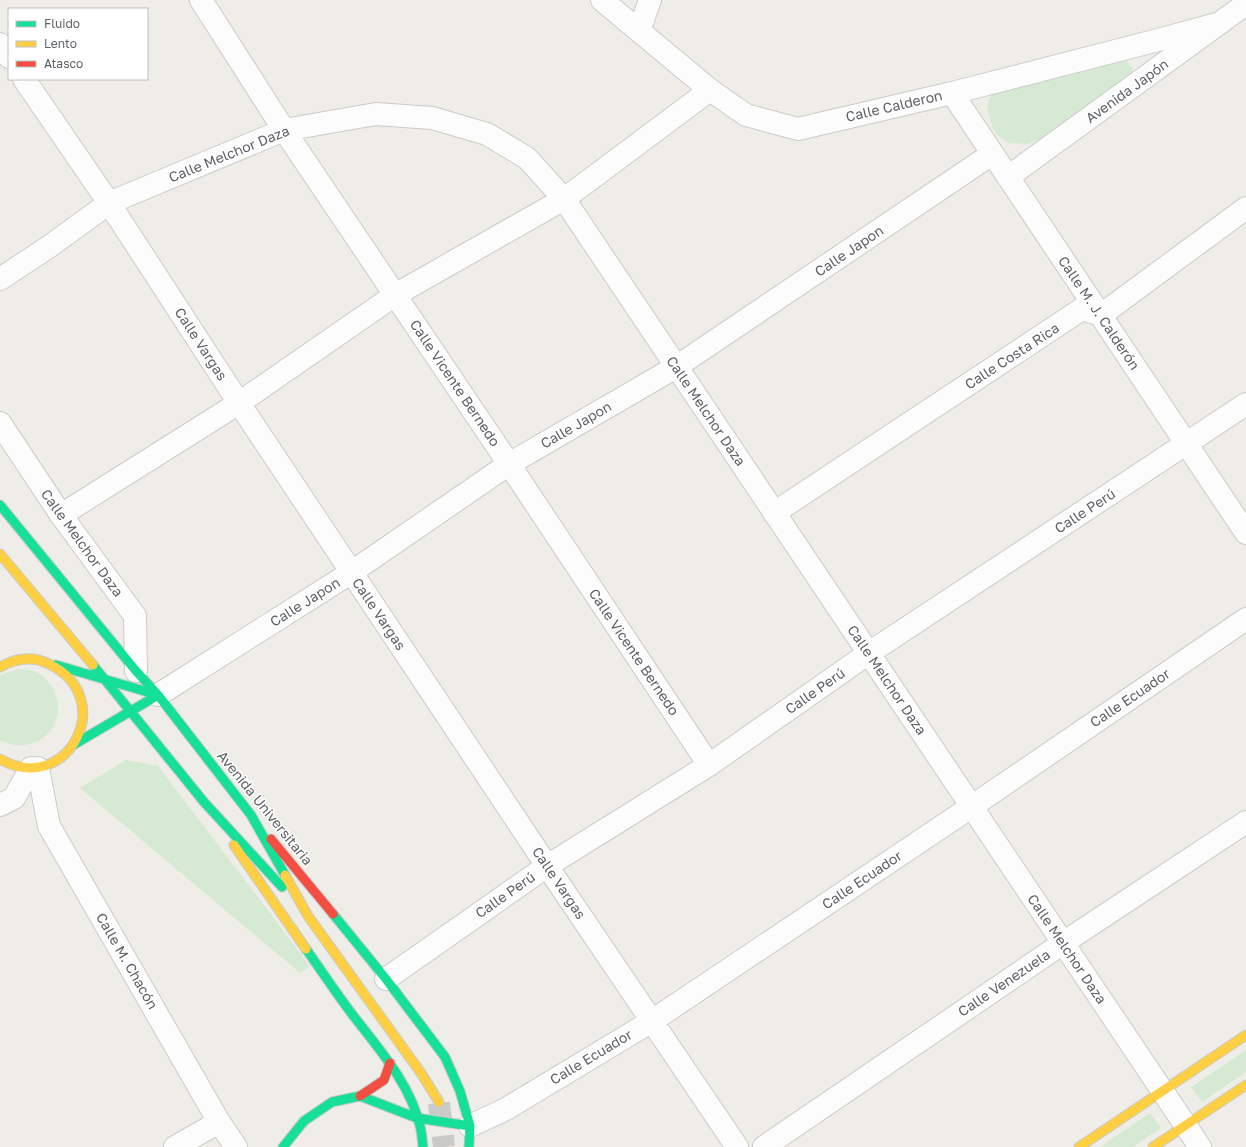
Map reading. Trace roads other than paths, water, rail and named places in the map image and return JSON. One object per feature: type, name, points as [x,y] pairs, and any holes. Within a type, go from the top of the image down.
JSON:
[{"type":"main road","name":"Avenida Universitaria","points":[[0,505],[158,695],[251,814],[386,979],[445,1057],[460,1090],[469,1137]]},
{"type":"main road","points":[[0,554],[131,711],[204,802],[308,916]]},
{"type":"main road","points":[[0,667],[8,662],[24,658],[40,659],[158,695]]},
{"type":"main road","points":[[0,759],[6,763],[35,768],[54,762],[68,752],[78,738],[84,721],[84,705],[78,689],[69,675],[56,665]]},
{"type":"main road","points":[[73,745],[158,695]]},
{"type":"main road","points":[[204,802],[348,1008],[390,1063],[414,1106],[423,1147]]},
{"type":"main road","points":[[251,814],[308,916],[421,1073],[439,1102]]},
{"type":"main road","points":[[1080,1147],[1162,1090],[1246,1035]]},
{"type":"main road","points":[[283,1147],[304,1121],[332,1102],[360,1096],[384,1080],[390,1063]]},
{"type":"main road","points":[[1154,1147],[1246,1085]]},
{"type":"main road","points":[[360,1096],[469,1137]]},
{"type":"street","name":"Calle Vicente Bernedo","points":[[201,0],[284,130],[509,464],[709,765]]},
{"type":"street","name":"Calle Calderon","points":[[602,0],[710,90],[746,115],[798,129],[952,92],[1220,23]]},
{"type":"street","points":[[639,31],[650,0]]},
{"type":"street","name":"Avenida Japón","points":[[1008,177],[1246,4]]},
{"type":"street","points":[[0,44],[8,56]]},
{"type":"street","name":"Calle Vargas","points":[[25,80],[109,203],[239,403],[547,866],[737,1147]]},
{"type":"street","points":[[61,515],[239,403],[395,295],[564,199],[710,90]]},
{"type":"street","name":"Calle M. J. Calderón","points":[[952,92],[1246,533]]},
{"type":"street","name":"Calle Melchor Daza","points":[[0,279],[50,246],[109,203],[284,130],[376,114],[432,118],[487,134],[528,158],[564,199],[1200,1147]]},
{"type":"street","name":"Calle Japon","points":[[158,695],[352,572],[509,464],[676,367],[992,154]]},
{"type":"street","points":[[1101,316],[1246,208]]},
{"type":"street","name":"Calle Costa Rica","points":[[774,513],[1082,310],[1101,316]]},
{"type":"street","name":"Calle Perú","points":[[386,979],[547,866],[709,765],[869,653],[1246,404]]},
{"type":"street","name":"Calle Melchor Daza","points":[[0,424],[61,515],[135,616],[136,670]]},
{"type":"street","name":"Calle Ecuador","points":[[469,1137],[506,1109],[652,1020],[1246,619]]},
{"type":"street","points":[[0,805],[14,798],[35,768]]},
{"type":"street","name":"Calle M. Chacón","points":[[35,768],[49,826],[219,1122],[236,1147]]},
{"type":"street","name":"Calle Venezuela","points":[[764,1147],[1063,943],[1246,822]]},
{"type":"street","points":[[175,1147],[219,1122]]},
{"type":"tunnel","points":[[439,1103],[444,1147]]}]
